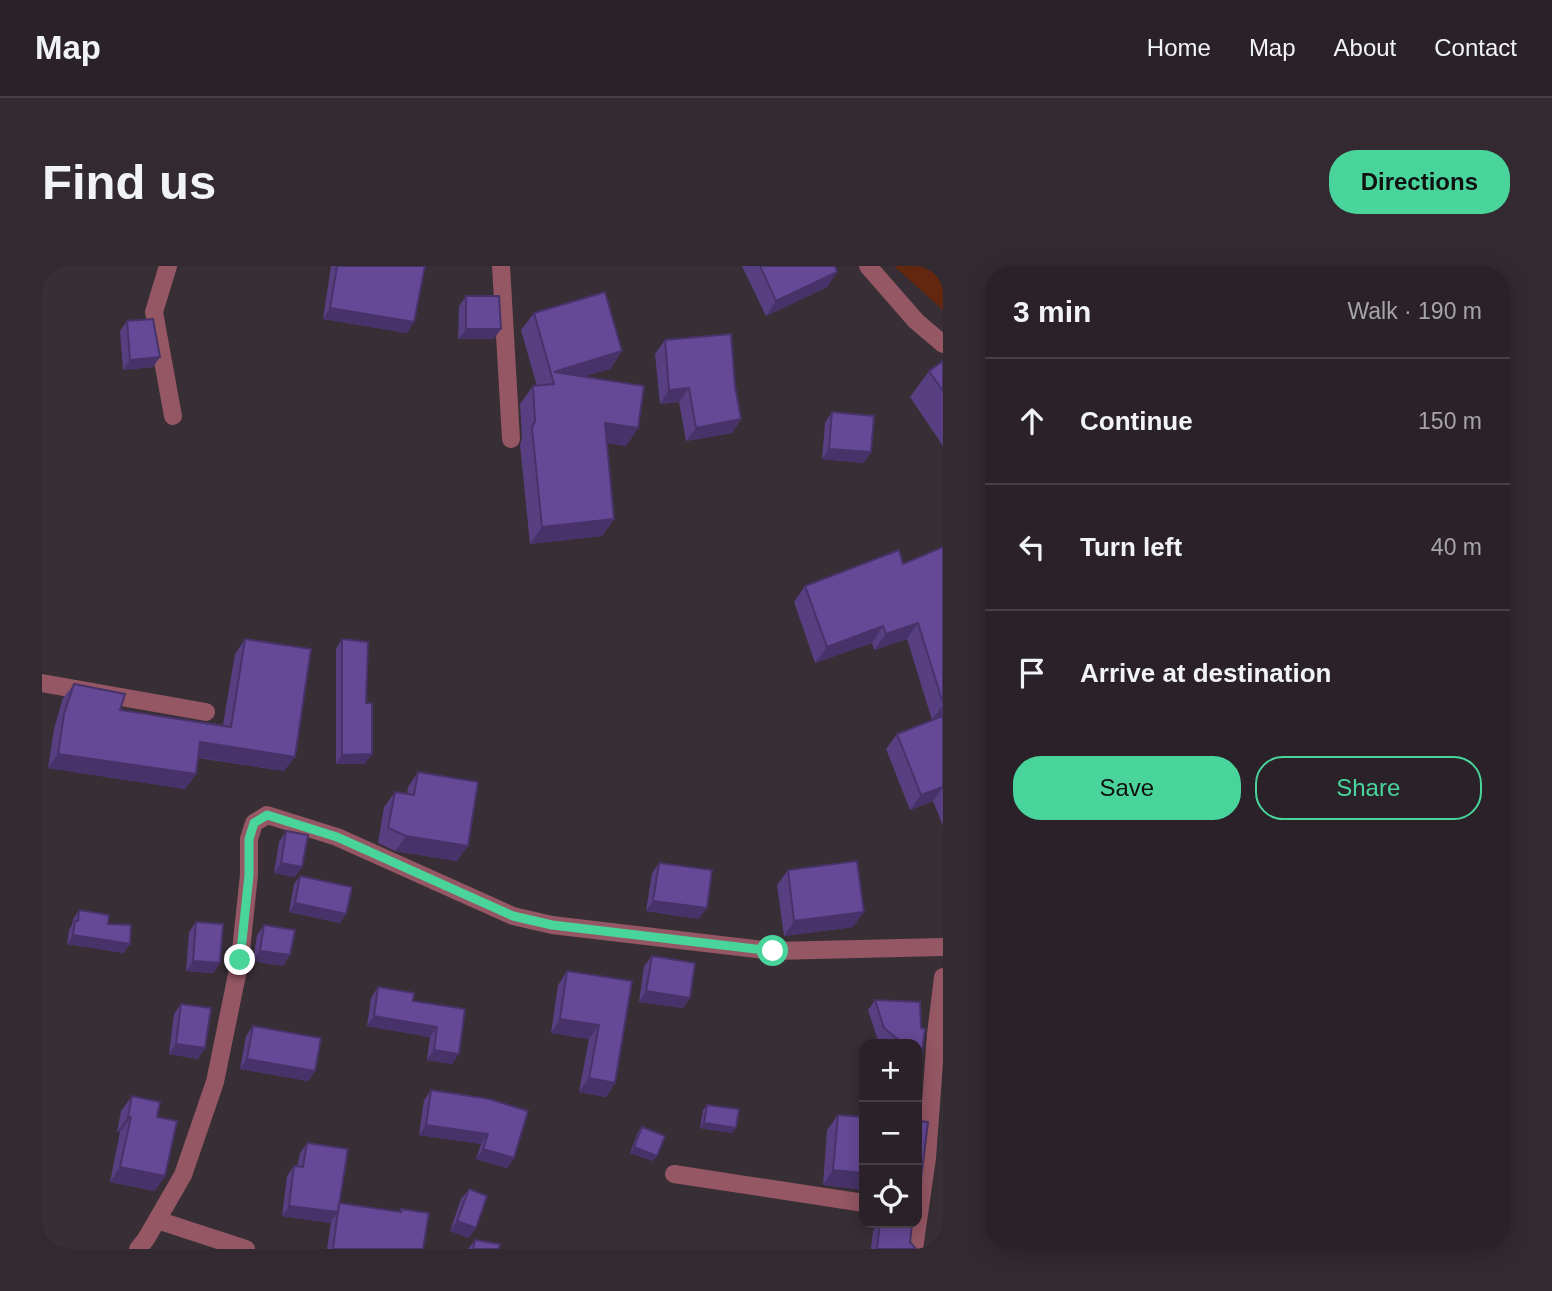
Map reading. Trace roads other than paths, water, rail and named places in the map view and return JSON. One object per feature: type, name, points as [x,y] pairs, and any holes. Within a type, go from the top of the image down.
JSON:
[{"type":"street","points":[[168,266],[154,312],[173,416]]},
{"type":"street","points":[[501,266],[511,439]]},
{"type":"street","points":[[868,266],[916,321],[943,344]]},
{"type":"street","points":[[42,683],[206,712]]},
{"type":"street","points":[[138,1249],[183,1175],[215,1082],[240,960],[249,875],[249,839],[254,823],[267,815],[337,837],[513,916],[552,925],[773,951],[943,947]]},
{"type":"street","points":[[922,1188],[943,977]]},
{"type":"street","points":[[674,1174],[859,1202]]},
{"type":"street","points":[[157,1220],[246,1249]]},
{"type":"street","points":[[914,1249],[916,1228]]}]
